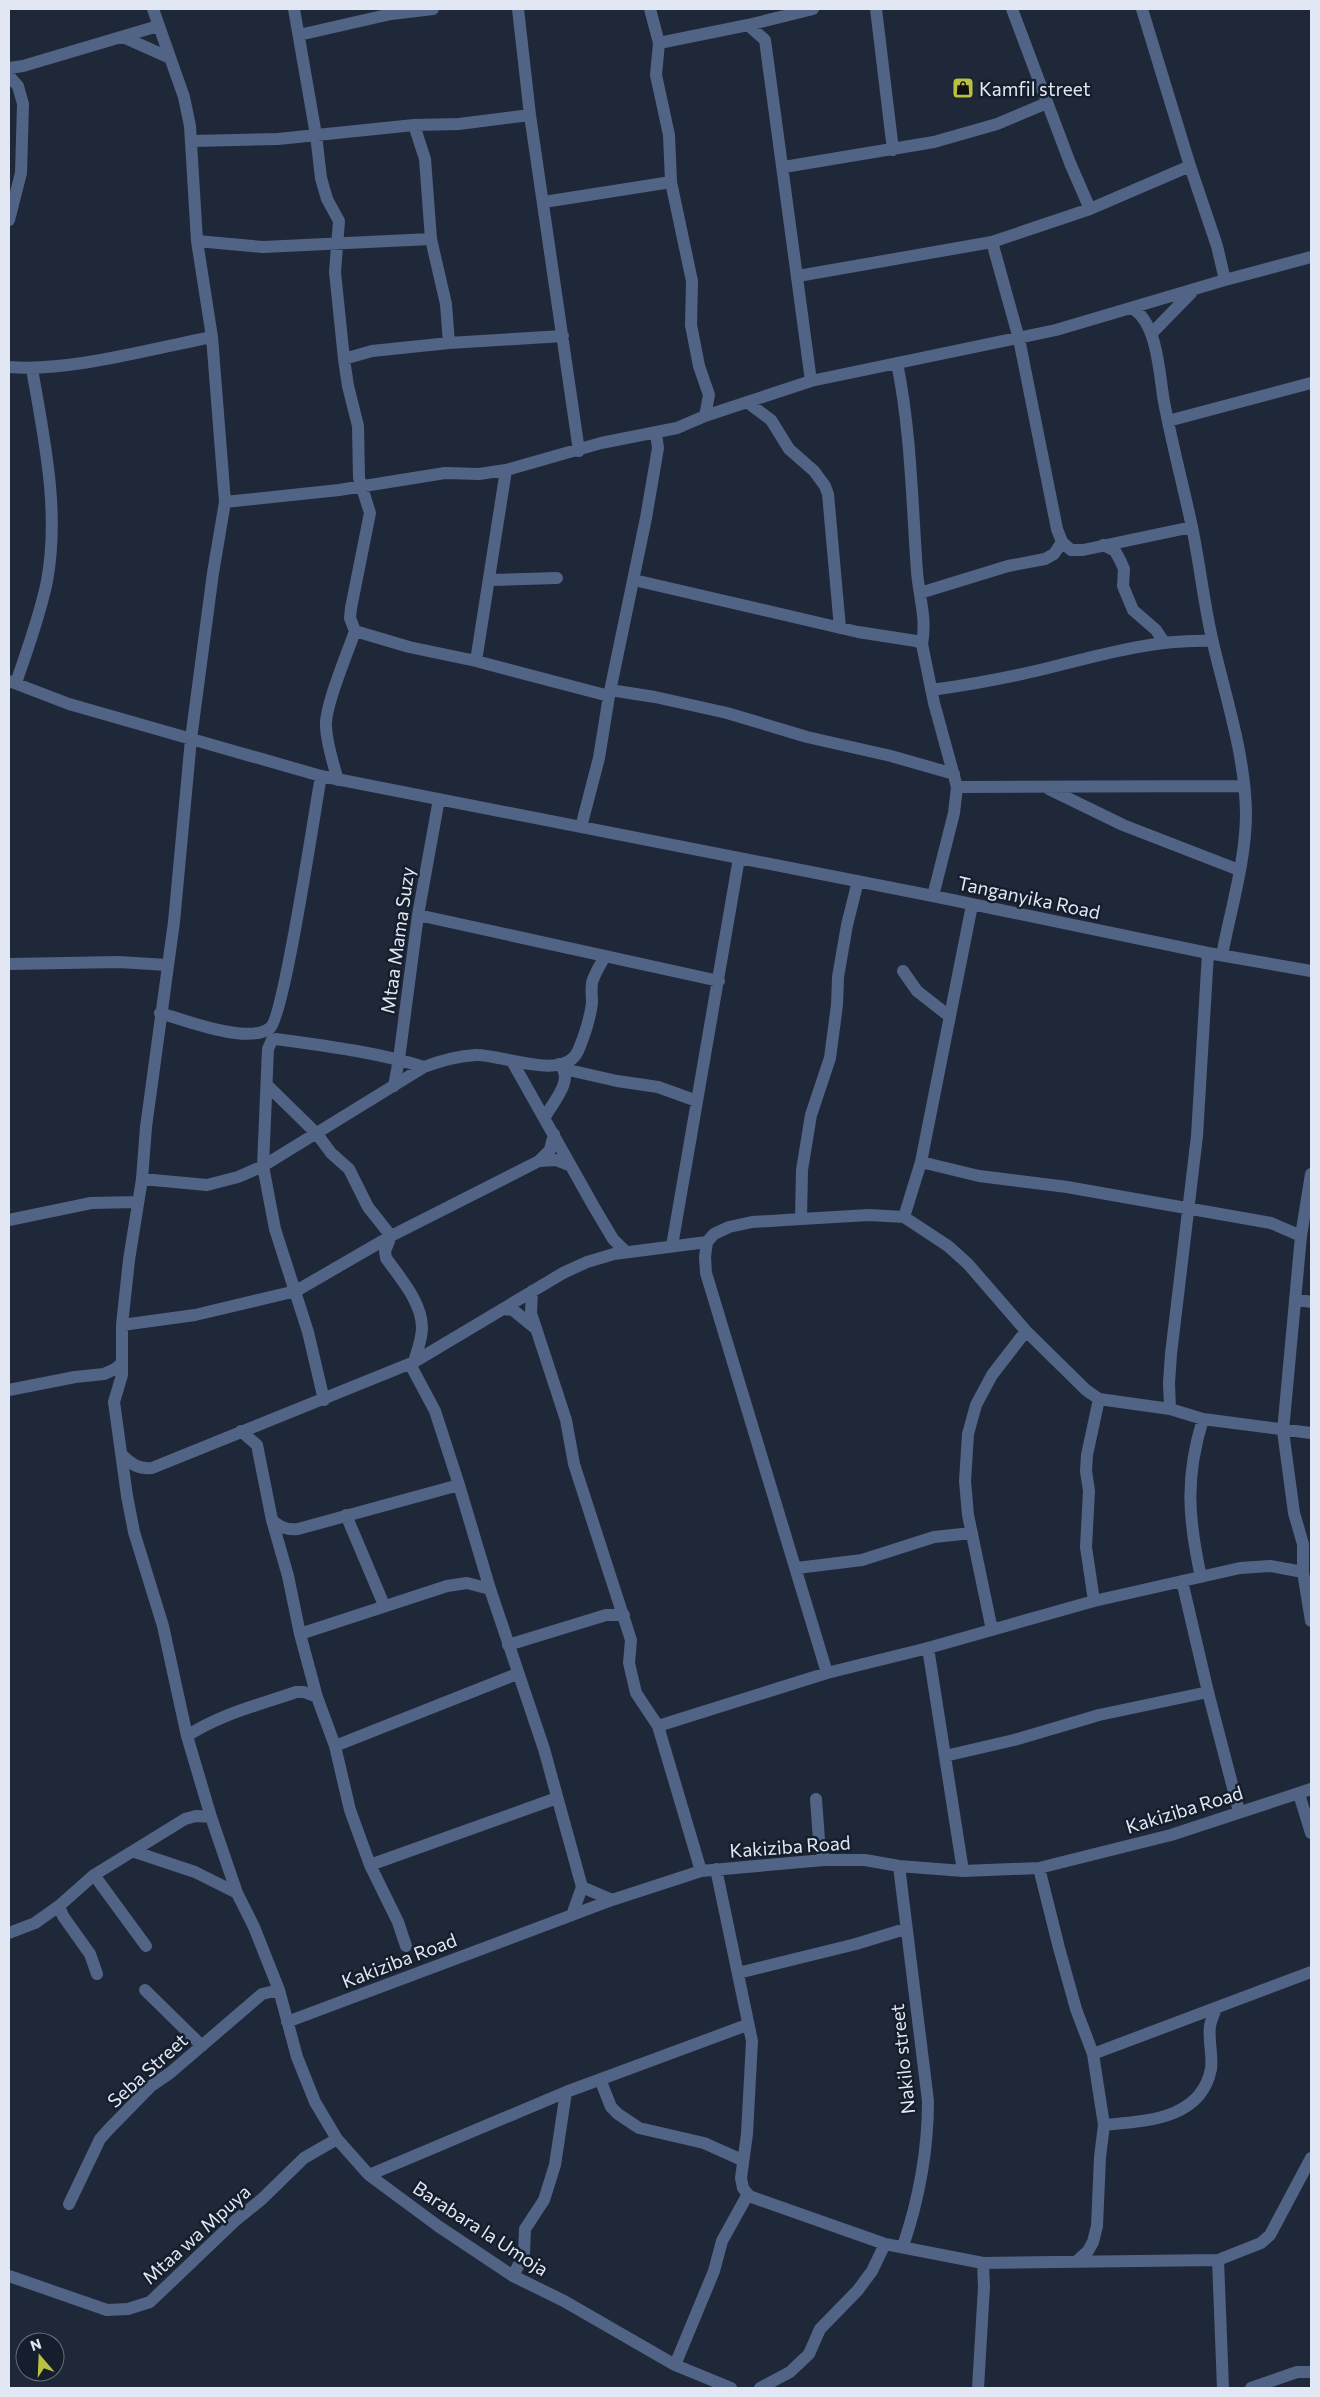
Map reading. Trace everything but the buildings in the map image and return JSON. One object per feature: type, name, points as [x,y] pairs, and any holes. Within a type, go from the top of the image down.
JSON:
[{"type":"street","name":"Barabara la Umoja","points":[[153,9],[187,110],[192,141],[198,241],[212,337],[225,502],[213,573],[191,738],[174,922],[160,1012],[142,1179],[122,1325],[122,1375],[114,1402],[114,1413],[123,1456],[127,1496],[134,1532],[163,1626],[187,1736],[211,1817],[237,1893],[254,1927],[278,1990],[297,2057],[315,2102],[337,2139],[369,2175],[438,2226],[513,2276],[564,2301],[675,2365],[731,2388]]},
{"type":"street","points":[[294,9],[316,135],[321,178],[327,200],[339,221],[335,272],[344,359],[348,386],[358,426],[358,462],[362,486],[370,513],[351,608],[350,618],[355,631],[328,710],[325,726],[330,755],[338,780]]},
{"type":"street","points":[[299,35],[412,10],[433,9]]},
{"type":"street","points":[[518,9],[530,115],[579,451]]},
{"type":"street","points":[[650,9],[659,43],[656,75],[669,135],[671,182],[692,282],[691,325],[694,343],[709,395],[705,416]]},
{"type":"street","points":[[659,43],[748,25],[813,9]]},
{"type":"street","points":[[876,9],[893,150]]},
{"type":"street","points":[[1012,9],[1047,103],[1090,209]]},
{"type":"street","points":[[1142,9],[1190,166],[1217,246],[1225,280]]},
{"type":"street","points":[[779,18],[768,28],[766,40],[811,381]]},
{"type":"street","points":[[748,25],[766,40]]},
{"type":"street","points":[[9,68],[23,66],[158,26]]},
{"type":"street","points":[[124,37],[170,58]]},
{"type":"street","points":[[18,86],[23,66]]},
{"type":"street","points":[[9,76],[18,86],[23,104],[21,174],[9,220]]},
{"type":"street","points":[[784,168],[893,150],[964,135],[1047,103]]},
{"type":"street","points":[[192,141],[252,141],[414,125],[459,124],[530,115]]},
{"type":"street","points":[[414,125],[425,159],[432,239],[446,304],[449,343]]},
{"type":"street","points":[[798,276],[992,242],[1090,209],[1190,166]]},
{"type":"street","points":[[544,202],[671,182]]},
{"type":"street","points":[[198,241],[263,247],[432,239]]},
{"type":"street","points":[[992,242],[1019,339],[1057,530],[1062,542],[1071,550],[1192,527]]},
{"type":"street","points":[[225,502],[260,500],[445,473],[479,474],[506,470],[579,451],[601,443],[677,428],[705,416],[811,381],[1019,339],[1311,257]]},
{"type":"street","points":[[1152,333],[1197,288]]},
{"type":"street","points":[[1132,308],[1145,318],[1152,333],[1168,420],[1192,527],[1212,641],[1225,690],[1244,786],[1244,843],[1222,954]]},
{"type":"street","points":[[344,359],[372,351],[449,343],[563,336]]},
{"type":"street","points":[[9,368],[32,369],[103,359],[212,337]]},
{"type":"street","points":[[897,363],[904,396],[917,576],[924,616],[922,644],[931,690],[957,787],[954,813],[933,896]]},
{"type":"street","points":[[12,682],[39,614],[47,580],[51,539],[52,500],[32,369]]},
{"type":"street","points":[[1168,420],[1311,382]]},
{"type":"street","points":[[747,402],[771,420],[789,449],[814,470],[825,486],[828,494],[840,628]]},
{"type":"street","points":[[581,827],[599,758],[610,693],[634,580],[658,448],[656,433]]},
{"type":"street","points":[[476,661],[506,470]]},
{"type":"street","points":[[920,593],[1008,566],[1046,559],[1054,554],[1062,542]]},
{"type":"street","points":[[1103,545],[1115,551],[1120,560],[1124,569],[1123,586],[1133,610],[1156,630],[1164,642]]},
{"type":"street","points":[[489,580],[557,578]]},
{"type":"street","points":[[634,580],[840,628],[910,639],[922,644]]},
{"type":"street","points":[[355,631],[409,648],[476,661],[610,693],[655,697],[727,713],[807,737],[891,756],[954,774]]},
{"type":"street","points":[[931,690],[977,684],[1109,651],[1164,642],[1212,641]]},
{"type":"street","name":"Tanganyika Road","points":[[12,682],[70,704],[320,776],[858,881],[1208,953],[1311,971]]},
{"type":"street","points":[[160,1012],[207,1028],[248,1034],[260,1033],[270,1028],[275,1022],[285,982],[320,776]]},
{"type":"street","points":[[957,787],[1244,786]]},
{"type":"street","points":[[1044,787],[1123,825],[1239,870]]},
{"type":"street","name":"Mtaa Mama Suzy","points":[[394,1086],[418,916],[439,798]]},
{"type":"street","points":[[672,1246],[739,858]]},
{"type":"street","points":[[801,1219],[802,1170],[811,1114],[830,1058],[838,1005],[838,977],[847,925],[858,881]]},
{"type":"street","points":[[904,1217],[921,1162],[972,905]]},
{"type":"street","points":[[418,916],[718,981]]},
{"type":"street","points":[[1170,1409],[1169,1383],[1187,1207],[1197,1136],[1208,953]]},
{"type":"street","points":[[561,1066],[577,1052],[590,1011],[592,982],[605,956]]},
{"type":"street","points":[[9,964],[119,962],[167,965]]},
{"type":"street","points":[[903,971],[917,991],[949,1016]]},
{"type":"street","points":[[324,1400],[296,1291],[275,1229],[264,1166],[268,1049],[272,1040],[276,1039],[399,1059],[424,1067]]},
{"type":"street","points":[[142,1179],[207,1185],[238,1177],[264,1166],[424,1067],[476,1055],[493,1056],[512,1062],[561,1066],[617,1081],[658,1087],[697,1102]]},
{"type":"street","points":[[512,1062],[613,1239],[626,1252]]},
{"type":"street","points":[[545,1117],[558,1098],[565,1076],[561,1066]]},
{"type":"street","points":[[267,1085],[317,1134],[331,1153],[349,1169],[368,1208],[391,1236]]},
{"type":"street","points":[[122,1325],[195,1314],[296,1291],[391,1236],[539,1161],[550,1150],[554,1134]]},
{"type":"street","points":[[539,1161],[556,1160],[571,1166]]},
{"type":"street","points":[[921,1162],[979,1176],[1067,1187],[1271,1223],[1301,1236]]},
{"type":"street","points":[[1311,1174],[1301,1236],[1282,1431],[1294,1513],[1303,1544],[1303,1572],[1311,1621]]},
{"type":"street","points":[[9,1220],[91,1203],[138,1202]]},
{"type":"street","points":[[827,1673],[797,1568],[706,1273],[705,1256],[707,1242],[714,1234],[752,1222],[869,1215],[904,1217],[948,1246],[968,1264],[1026,1331],[1086,1390],[1098,1399],[1170,1409],[1203,1419],[1282,1431],[1311,1433]]},
{"type":"street","points":[[391,1236],[385,1251],[386,1258],[414,1300],[422,1327],[412,1363],[434,1411],[460,1485],[508,1646],[544,1749],[582,1887],[572,1915]]},
{"type":"street","points":[[123,1456],[134,1466],[141,1469],[152,1468],[241,1431],[324,1400],[412,1363],[532,1292],[587,1262],[626,1252],[707,1242]]},
{"type":"street","points":[[532,1292],[531,1313],[535,1328],[566,1420],[574,1464],[631,1640],[629,1663],[636,1693],[658,1726],[701,1870]]},
{"type":"street","points":[[1295,1299],[1311,1302]]},
{"type":"street","points":[[503,1309],[513,1310],[535,1328]]},
{"type":"street","points":[[992,1630],[968,1515],[965,1481],[968,1434],[976,1405],[992,1375],[1026,1331]]},
{"type":"street","points":[[9,1390],[75,1377],[104,1374],[116,1369],[122,1362]]},
{"type":"street","points":[[104,1374],[118,1388]]},
{"type":"street","points":[[1094,1601],[1086,1547],[1089,1501],[1086,1471],[1087,1455],[1098,1399]]},
{"type":"street","points":[[1201,1576],[1191,1528],[1190,1488],[1195,1445],[1203,1419]]},
{"type":"street","points":[[261,1424],[258,1445],[272,1520],[288,1576],[300,1634],[317,1697],[335,1746],[350,1810],[370,1865],[398,1922],[406,1946]]},
{"type":"street","points":[[241,1431],[258,1445]]},
{"type":"street","points":[[272,1520],[288,1530],[460,1485]]},
{"type":"street","points":[[346,1515],[384,1605]]},
{"type":"street","points":[[797,1568],[862,1560],[934,1538],[972,1534]]},
{"type":"street","points":[[658,1726],[827,1673],[928,1648],[1094,1601],[1240,1568],[1270,1566],[1303,1572]]},
{"type":"street","points":[[1182,1580],[1208,1692],[1240,1811]]},
{"type":"street","points":[[300,1634],[447,1586],[467,1582],[490,1589]]},
{"type":"street","points":[[508,1646],[606,1615],[624,1615]]},
{"type":"street","points":[[928,1648],[962,1871]]},
{"type":"street","points":[[335,1746],[517,1674]]},
{"type":"street","points":[[187,1736],[202,1726],[228,1715],[296,1692],[304,1692],[317,1697]]},
{"type":"street","points":[[945,1756],[1014,1740],[1099,1715],[1208,1692]]},
{"type":"street","name":"Kakiziba Road","points":[[287,2022],[612,1900],[701,1870],[824,1860],[865,1860],[899,1866],[962,1871],[1039,1868],[1171,1835],[1240,1811],[1311,1790]]},
{"type":"street","points":[[1298,1794],[1311,1833]]},
{"type":"street","points":[[370,1865],[557,1798]]},
{"type":"street","points":[[816,1800],[819,1840],[824,1860]]},
{"type":"street","points":[[9,1933],[35,1924],[94,1875],[185,1819],[196,1816],[211,1817]]},
{"type":"street","points":[[134,1852],[195,1872],[237,1893]]},
{"type":"street","name":"Nakilo street","points":[[899,1866],[905,1928],[928,2101],[928,2133],[924,2169],[903,2246]]},
{"type":"street","points":[[1039,1868],[1076,2008],[1093,2054],[1104,2125],[1100,2157],[1097,2226],[1093,2242],[1088,2251],[1078,2261]]},
{"type":"street","points":[[716,1869],[752,2041],[747,2134],[741,2178],[743,2188],[748,2194],[885,2244],[983,2262],[1218,2260],[1261,2244],[1270,2235],[1311,2158]]},
{"type":"street","points":[[94,1875],[146,1946]]},
{"type":"street","points":[[582,1887],[612,1900]]},
{"type":"street","points":[[59,1906],[63,1916],[90,1954],[97,1974]]},
{"type":"street","points":[[738,1973],[856,1944],[905,1928]]},
{"type":"street","points":[[1093,2054],[1311,1972]]},
{"type":"street","points":[[145,1990],[202,2046]]},
{"type":"street","name":"Seba Street","points":[[69,2204],[100,2139],[151,2086],[202,2046],[262,1994],[278,1990]]},
{"type":"street","points":[[1104,2125],[1173,2115],[1192,2103],[1205,2086],[1211,2068],[1210,2026],[1216,2008]]},
{"type":"street","points":[[369,2175],[566,2092],[748,2025]]},
{"type":"street","points":[[600,2079],[611,2107],[639,2128],[704,2143],[742,2160]]},
{"type":"street","points":[[513,2276],[524,2254],[525,2229],[544,2200],[555,2165],[566,2092]]},
{"type":"street","name":"Mtaa wa Mpuya","points":[[9,2276],[107,2310],[128,2309],[150,2302],[304,2158],[337,2139]]},
{"type":"street","points":[[675,2365],[714,2271],[722,2241],[748,2194]]},
{"type":"street","points":[[760,2388],[790,2372],[809,2354],[820,2329],[858,2290],[872,2271],[885,2244]]},
{"type":"street","points":[[1218,2260],[1223,2388]]},
{"type":"street","points":[[978,2388],[984,2287],[983,2262]]},
{"type":"street","points":[[1251,2388],[1297,2372],[1311,2372]]},
{"type":"place","name":"Kamfil street","points":[[963,88]]}]
